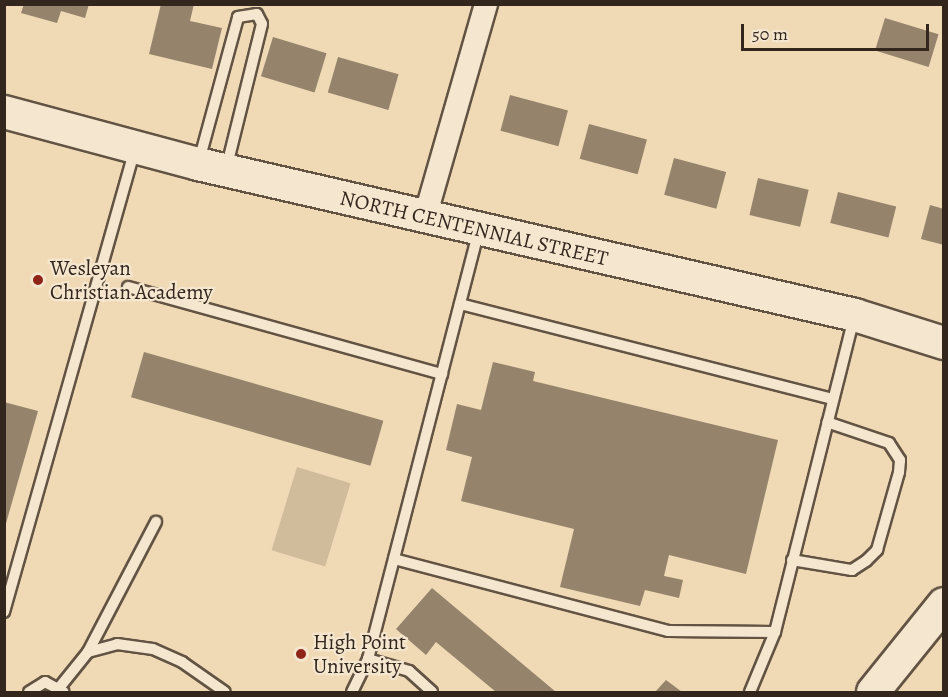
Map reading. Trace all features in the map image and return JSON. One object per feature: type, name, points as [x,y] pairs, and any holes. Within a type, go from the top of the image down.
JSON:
[{"type":"main road","name":"NORTH CENTENNIAL STREET","points":[[4,112],[212,167],[855,315],[944,343]]},
{"type":"main road","points":[[873,693],[944,604]]},
{"type":"street","points":[[424,216],[486,4]]},
{"type":"lane","points":[[257,14],[262,24],[212,167],[238,17],[257,14]]},
{"type":"lane","points":[[4,612],[136,147]]},
{"type":"lane","points":[[352,693],[368,659],[480,229]]},
{"type":"lane","points":[[128,287],[442,374]]},
{"type":"lane","points":[[460,304],[833,399]]},
{"type":"lane","points":[[750,693],[775,632],[855,315]]},
{"type":"lane","points":[[792,560],[852,570],[866,561],[877,550],[899,472],[900,460],[889,443],[827,422]]},
{"type":"lane","points":[[29,693],[45,682],[61,690],[88,652],[156,522]]},
{"type":"lane","points":[[394,559],[668,631],[775,632]]},
{"type":"lane","points":[[88,652],[117,644],[153,649],[182,662],[225,693]]},
{"type":"lane","points":[[368,659],[409,671],[432,693]]},
{"type":"shaded area","points":[[297,467],[351,483],[325,567],[272,550]]},
{"type":"building","points":[[24,4],[89,4],[85,18],[61,11],[57,23],[21,13]]},
{"type":"building","points":[[161,4],[194,4],[190,21],[222,28],[212,69],[149,54]]},
{"type":"building","points":[[885,18],[939,34],[929,67],[875,51]]},
{"type":"building","points":[[273,37],[327,53],[315,93],[261,76]]},
{"type":"building","points":[[338,57],[399,74],[388,110],[328,93]]},
{"type":"building","points":[[510,95],[568,111],[558,146],[500,131]]},
{"type":"building","points":[[589,124],[647,140],[638,174],[580,159]]},
{"type":"building","points":[[674,158],[726,172],[716,209],[664,195]]},
{"type":"building","points":[[758,178],[809,190],[800,227],[749,215]]},
{"type":"building","points":[[838,192],[896,207],[888,238],[830,223]]},
{"type":"building","points":[[930,205],[944,209],[944,245],[921,239]]},
{"type":"building","points":[[144,352],[383,421],[370,466],[131,397]]},
{"type":"building","points":[[493,362],[535,372],[533,381],[778,440],[746,574],[669,555],[664,576],[683,580],[679,598],[645,590],[640,606],[560,587],[574,529],[461,501],[472,457],[446,450],[457,404],[481,410]]},
{"type":"building","points":[[4,402],[38,411],[5,527],[4,527]]},
{"type":"building","points":[[432,588],[556,692],[496,692],[436,642],[426,655],[396,629]]},
{"type":"building","points":[[666,680],[682,692],[655,692]]},
{"type":"place","name":"Wesleyan Christian Academy","points":[[38,280]]},
{"type":"place","name":"High Point University","points":[[301,654]]}]
